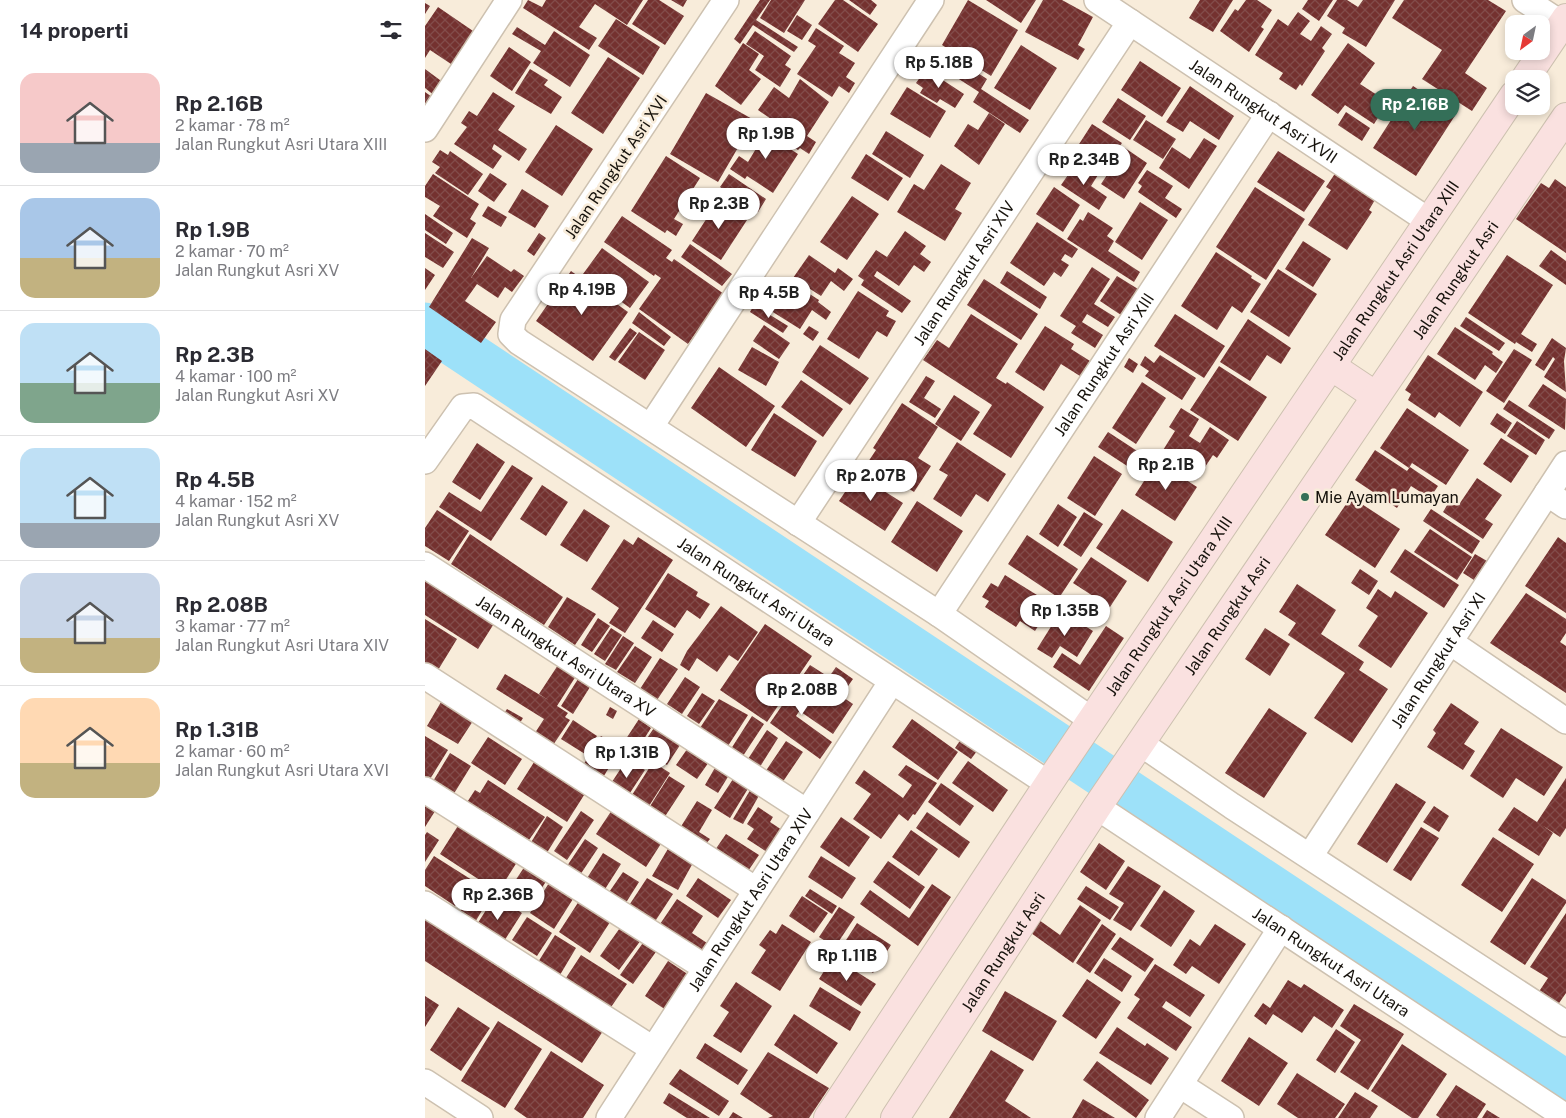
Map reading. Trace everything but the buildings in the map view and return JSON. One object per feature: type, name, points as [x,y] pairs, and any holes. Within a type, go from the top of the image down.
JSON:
[{"type":"street","name":"Jalan Rungkut Asri XVI","points":[[651,426],[519,342],[511,334],[513,320],[726,0]]},
{"type":"street","points":[[931,0],[651,426],[939,614],[1088,726]]},
{"type":"street","name":"Jalan Rungkut Asri XVII","points":[[1097,0],[1429,221]]},
{"type":"street","points":[[1525,0],[1564,21],[1531,70]]},
{"type":"street","points":[[425,130],[498,4]]},
{"type":"street","name":"Jalan Rungkut Asri XIV","points":[[798,523],[1130,22]]},
{"type":"street","name":"Jalan Rungkut Asri Utara XIII","points":[[833,1116],[1052,779],[1505,108]]},
{"type":"street","name":"Jalan Rungkut Asri XIII","points":[[939,614],[1269,114]]},
{"type":"street","name":"Jalan Rungkut Asri","points":[[895,1118],[1099,803],[1566,117]]},
{"type":"street","points":[[1331,366],[1376,396]]},
{"type":"street","name":"Jalan Rungkut Asri Utara","points":[[425,461],[463,406],[474,406],[483,410],[892,681],[1052,779]]},
{"type":"street","name":"Jalan Rungkut Asri XI","points":[[1310,856],[1450,642],[1557,500],[1566,464]]},
{"type":"street","name":"Jalan Rungkut Asri Utara XV","points":[[425,565],[807,812]]},
{"type":"street","points":[[1450,642],[1566,721]]},
{"type":"street","points":[[425,676],[756,890]]},
{"type":"street","name":"Jalan Rungkut Asri Utara XIV","points":[[609,1118],[892,681]]},
{"type":"street","points":[[1136,750],[1310,856],[1566,1024]]},
{"type":"street","points":[[425,790],[706,968]]},
{"type":"street","name":"Jalan Rungkut Asri Utara","points":[[1099,803],[1281,928],[1566,1117]]},
{"type":"street","points":[[425,904],[653,1049]]},
{"type":"street","points":[[1158,1118],[1281,928]]},
{"type":"street","points":[[425,1082],[480,1118]]},
{"type":"street","points":[[1180,1085],[1231,1118]]},
{"type":"waterway","points":[[425,325],[1566,1083]]},
{"type":"place","name":"Mie Ayam Lumayan","points":[[1305,497]]}]
